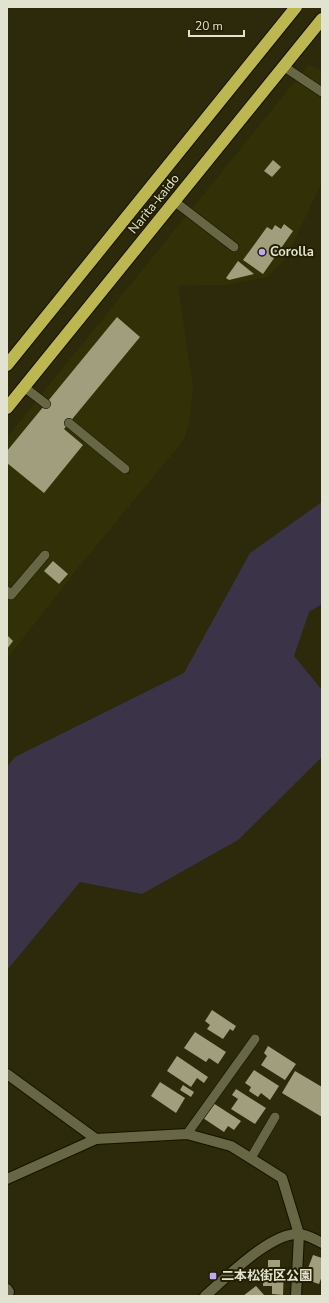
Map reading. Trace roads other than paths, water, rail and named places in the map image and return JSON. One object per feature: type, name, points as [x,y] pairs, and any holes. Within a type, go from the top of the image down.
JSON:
[{"type":"highway","name":"Narita-kaido","points":[[7,365],[296,7]]},
{"type":"highway","name":"Narita-kaido","points":[[7,408],[322,19]]},
{"type":"street","points":[[7,1074],[96,1139]]},
{"type":"street","points":[[7,1179],[96,1139],[187,1134],[231,1146],[282,1178],[299,1234],[296,1296]]},
{"type":"street","points":[[205,1296],[254,1254],[278,1239],[289,1235],[299,1234],[311,1237],[322,1243]]},
{"type":"street","points":[[7,1289],[9,1292],[7,1293]]},
{"type":"lane","points":[[284,66],[322,92]]},
{"type":"lane","points":[[174,202],[234,247]]},
{"type":"lane","points":[[24,386],[46,404]]},
{"type":"lane","points":[[69,423],[125,469]]},
{"type":"lane","points":[[7,591],[11,595],[45,555]]},
{"type":"lane","points":[[187,1134],[255,1039]]},
{"type":"lane","points":[[251,1158],[275,1117]]},
{"type":"place","name":"Corolla","points":[[262,252]]},
{"type":"place","name":"二本松街区公園","points":[[213,1276]]}]
